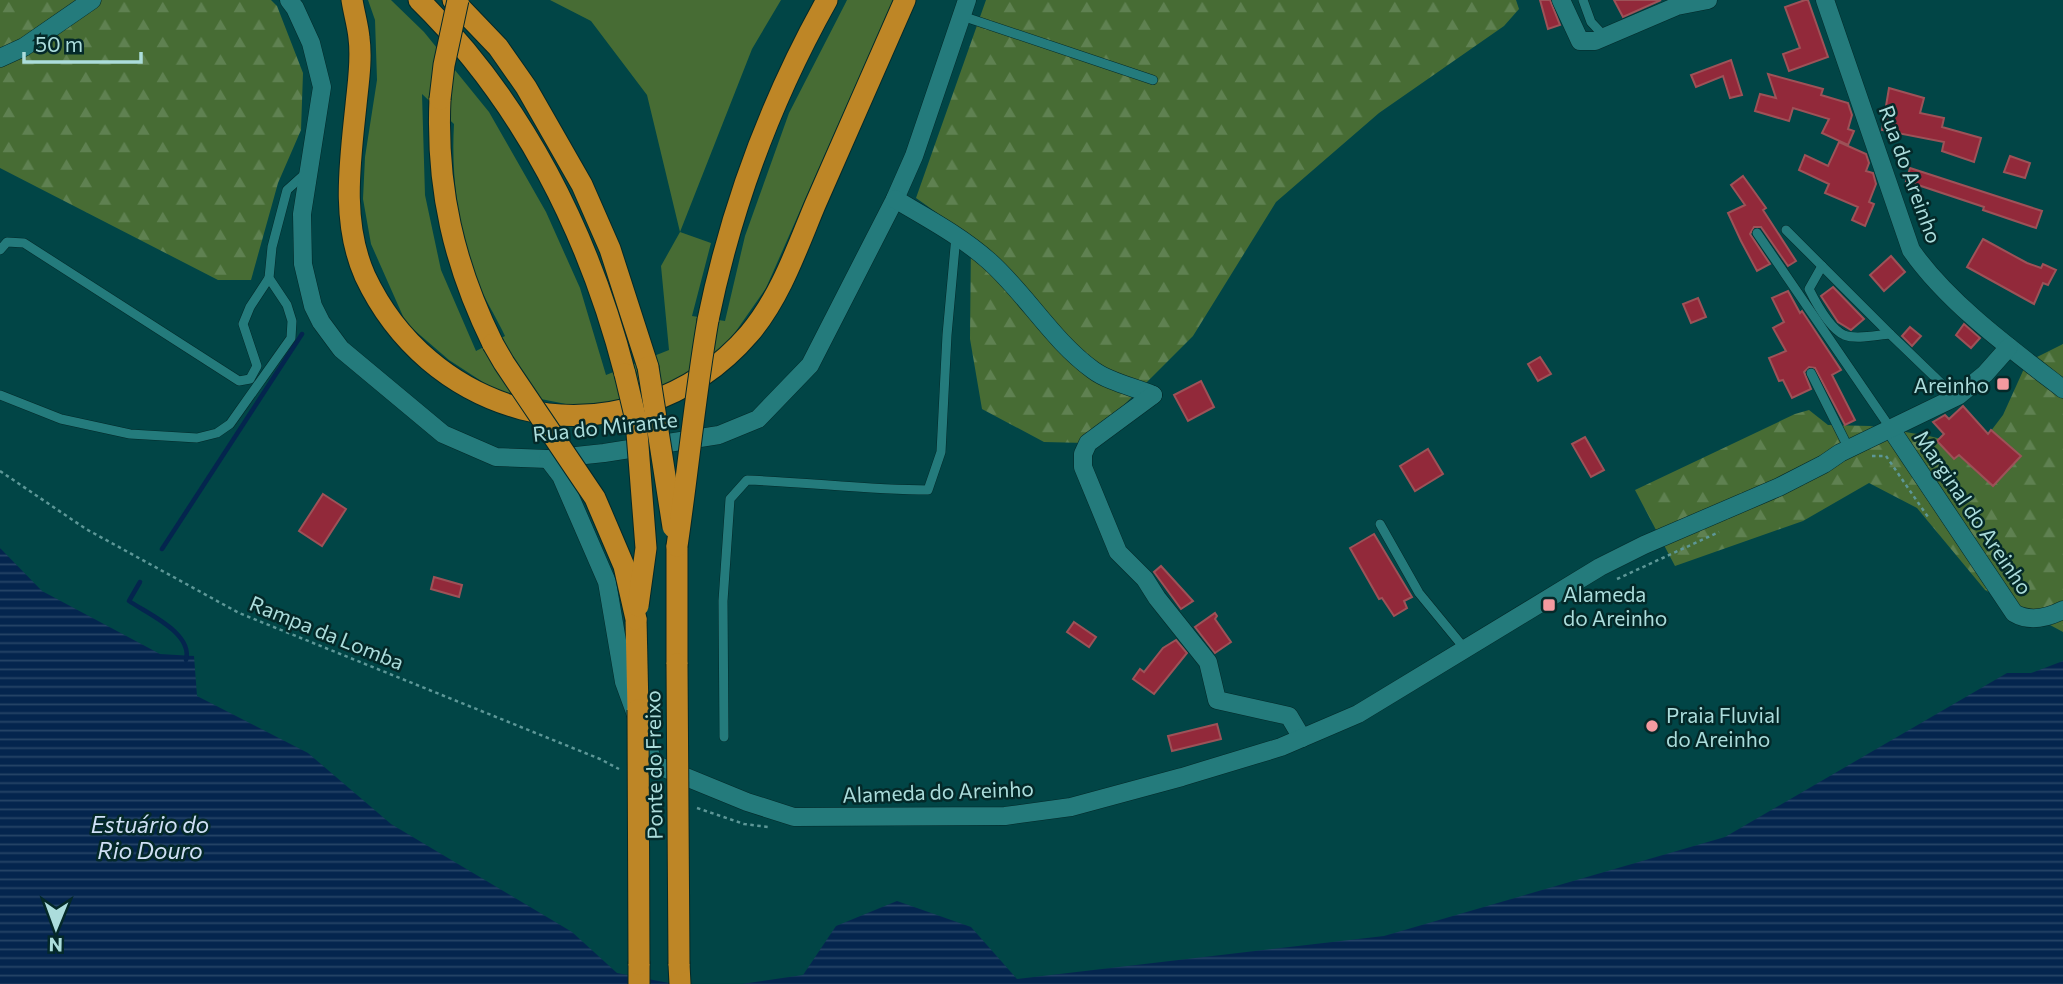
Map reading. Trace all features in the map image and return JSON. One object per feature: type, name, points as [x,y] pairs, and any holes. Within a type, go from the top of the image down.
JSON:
[{"type":"highway","points":[[352,0],[359,40],[359,80],[348,178],[351,228],[365,275],[389,319],[433,367],[471,391],[499,403],[531,411],[570,416],[605,414],[648,403],[679,389],[720,362],[749,334],[767,308],[796,250],[905,0]]},
{"type":"highway","points":[[419,0],[475,61],[502,96],[559,193],[604,302],[636,420],[646,548],[636,619]]},
{"type":"highway","points":[[453,0],[498,47],[526,87],[582,185],[610,249],[648,367],[677,547]]},
{"type":"highway","points":[[458,0],[444,65],[440,99],[443,187],[454,247],[477,313],[503,363],[595,498],[624,566],[636,619]]},
{"type":"highway","points":[[677,547],[689,466],[691,424],[708,320],[737,206],[764,129],[809,32],[827,0]]},
{"type":"highway","name":"Ponte do Freixo","points":[[677,547],[680,984]]},
{"type":"highway","name":"Ponte do Freixo","points":[[636,619],[639,984]]},
{"type":"street","points":[[0,58],[24,47],[92,0]]},
{"type":"street","name":"Rua do Mirante","points":[[289,0],[311,43],[322,87],[302,214],[303,264],[313,306],[321,322],[341,349],[443,434],[496,457],[548,459],[719,435],[758,419],[810,365],[895,199],[914,156],[964,8]]},
{"type":"street","points":[[1561,0],[1580,41],[1595,41],[1678,6],[1708,0]]},
{"type":"street","name":"Rua do Areinho","points":[[1825,0],[1911,250],[1927,273],[2008,347],[2063,389]]},
{"type":"street","points":[[895,199],[956,236],[989,261],[1032,306],[1058,340],[1096,372],[1153,395],[1088,443],[1083,454],[1083,467],[1118,552],[1145,579],[1208,662],[1217,700],[1289,716],[1302,738]]},
{"type":"street","name":"Alameda do Areinho","points":[[548,459],[561,476],[607,582],[624,682],[654,764],[747,802],[794,817],[1005,816],[1071,807],[1195,774],[1281,747],[1359,715],[1600,567],[1644,545],[1779,487],[1849,449],[1958,396],[1985,374],[2008,347]]},
{"type":"street","name":"Marginal do Areinho","points":[[1891,429],[2014,613],[2024,619],[2052,616],[2063,610]]},
{"type":"lane","points":[[1584,0],[1591,22],[1605,37]]},
{"type":"lane","points":[[964,8],[1153,79]]},
{"type":"lane","points":[[0,250],[7,243],[24,243],[239,381],[250,379],[257,366],[243,324],[250,307],[269,278],[272,247],[286,190],[308,170]]},
{"type":"lane","points":[[1786,230],[1890,334],[1958,396]]},
{"type":"lane","points":[[1757,233],[1891,429]]},
{"type":"lane","points":[[724,737],[723,601],[730,499],[747,480],[881,490],[928,490],[941,452],[947,335],[956,236]]},
{"type":"lane","points":[[1822,265],[1810,289],[1819,309],[1843,335],[1858,337],[1890,334]]},
{"type":"lane","points":[[0,395],[61,419],[130,434],[197,438],[217,433],[230,424],[291,338],[290,313],[269,278]]},
{"type":"lane","points":[[1811,373],[1849,449]]},
{"type":"lane","points":[[1380,524],[1419,593],[1465,649]]},
{"type":"path","name":"Rampa da Lomba","points":[[0,471],[86,529],[239,613],[600,760],[623,772]]},
{"type":"green space","points":[[0,0],[271,0],[277,6],[303,73],[301,130],[278,183],[251,280],[218,280],[0,168]]},
{"type":"green space","points":[[368,0],[391,0],[424,32],[489,112],[546,212],[580,288],[606,375],[669,350],[661,266],[680,232],[711,243],[692,316],[725,321],[745,236],[789,113],[847,0],[893,0],[766,288],[734,334],[721,349],[677,382],[608,403],[571,405],[495,390],[449,360],[406,323],[371,244],[363,199],[365,157],[377,80],[375,20]],"holes":[[[422,94],[454,124],[455,183],[460,221],[476,278],[505,336],[476,351],[441,270],[425,195]]]},
{"type":"green space","points":[[550,0],[781,0],[752,49],[680,232],[647,95],[591,21]]},
{"type":"green space","points":[[986,0],[1516,0],[1519,9],[1504,26],[1379,113],[1276,202],[1193,336],[1086,443],[1044,442],[982,409],[970,339],[971,237],[916,198]]},
{"type":"green space","points":[[2063,344],[2063,632],[1985,590],[1917,508],[1869,483],[1803,521],[1675,566],[1635,490],[1795,414],[1809,410],[1828,425],[1870,426],[1978,448],[2003,415],[2027,362]]},
{"type":"water","name":"Estuário do Rio Douro","points":[[0,548],[42,591],[160,654],[194,656],[197,696],[308,753],[391,824],[572,932],[617,973],[674,984],[0,984]]},
{"type":"water","points":[[2063,661],[2063,984],[742,984],[803,975],[836,926],[897,901],[971,927],[1017,979],[1384,936],[1725,837],[2007,673],[2031,673]]},
{"type":"building","points":[[1540,0],[1550,0],[1560,25],[1548,29]]},
{"type":"building","points":[[1614,0],[1661,0],[1623,17]]},
{"type":"building","points":[[1808,0],[1828,57],[1789,71],[1783,54],[1800,48],[1785,7]]},
{"type":"building","points":[[1731,60],[1742,95],[1730,98],[1723,76],[1696,87],[1691,75]]},
{"type":"building","points":[[1768,74],[1823,89],[1821,95],[1848,103],[1852,115],[1848,129],[1854,131],[1848,145],[1822,133],[1829,119],[1793,108],[1789,121],[1755,111],[1760,94],[1776,98]]},
{"type":"building","points":[[1889,88],[1924,98],[1920,113],[1944,118],[1942,127],[1981,138],[1974,162],[1942,151],[1944,142],[1882,130]]},
{"type":"building","points":[[1839,142],[1866,154],[1869,163],[1866,171],[1873,173],[1876,184],[1869,202],[1874,204],[1865,226],[1852,220],[1858,207],[1825,193],[1829,184],[1799,170],[1805,155],[1828,166]]},
{"type":"building","points":[[2010,156],[2030,163],[2025,178],[2004,172]]},
{"type":"building","points":[[1910,168],[2042,211],[2036,228],[1906,181]]},
{"type":"building","points":[[1743,176],[1766,208],[1763,210],[1796,261],[1788,266],[1761,227],[1754,227],[1750,234],[1770,264],[1757,271],[1741,241],[1728,213],[1745,205],[1731,185]]},
{"type":"building","points":[[1983,239],[2027,263],[2041,268],[2043,264],[2056,270],[2048,285],[2043,283],[2034,304],[1967,267]]},
{"type":"building","points":[[1891,256],[1905,272],[1884,291],[1870,275]]},
{"type":"building","points":[[1833,287],[1864,319],[1851,330],[1838,322],[1821,296]]},
{"type":"building","points":[[1788,291],[1800,313],[1802,311],[1841,370],[1832,375],[1855,420],[1845,425],[1815,368],[1809,367],[1804,372],[1811,389],[1792,398],[1783,380],[1779,381],[1769,358],[1786,351],[1773,328],[1784,322],[1772,298]]},
{"type":"building","points":[[1698,298],[1706,317],[1691,323],[1683,304]]},
{"type":"building","points":[[1964,324],[1980,338],[1971,348],[1956,335]]},
{"type":"building","points":[[1910,327],[1921,336],[1912,346],[1902,336]]},
{"type":"building","points":[[1540,357],[1551,374],[1538,381],[1528,364]]},
{"type":"building","points":[[1201,381],[1214,407],[1188,421],[1174,395]]},
{"type":"building","points":[[1963,406],[1988,434],[1991,430],[2021,456],[1993,486],[1959,455],[1954,459],[1937,441],[1944,434],[1933,422],[1945,415],[1949,419]]},
{"type":"building","points":[[1585,437],[1604,470],[1591,477],[1572,444]]},
{"type":"building","points":[[1428,449],[1443,474],[1415,491],[1400,466]]},
{"type":"building","points":[[323,494],[346,509],[322,546],[299,531]]},
{"type":"building","points":[[1374,534],[1412,597],[1404,601],[1407,608],[1394,616],[1382,598],[1379,599],[1350,548]]},
{"type":"building","points":[[1161,566],[1193,601],[1181,609],[1154,572]]},
{"type":"building","points":[[434,577],[462,585],[459,597],[431,589]]},
{"type":"building","points":[[1215,613],[1215,619],[1231,642],[1215,653],[1195,627]]},
{"type":"building","points":[[1074,622],[1096,637],[1089,647],[1067,632]]},
{"type":"building","points":[[1176,640],[1187,653],[1154,694],[1133,679],[1140,669],[1144,672],[1163,648]]},
{"type":"building","points":[[1217,724],[1221,739],[1172,751],[1168,736]]},
{"type":"waterway","points":[[162,549],[302,334]]},
{"type":"waterway","points":[[140,582],[129,601],[176,633],[183,641],[186,660]]},
{"type":"place","name":"Areinho","points":[[2003,384]]},
{"type":"place","name":"Alameda do Areinho","points":[[1549,605]]},
{"type":"place","name":"Praia Fluvial do Areinho","points":[[1652,726]]}]
